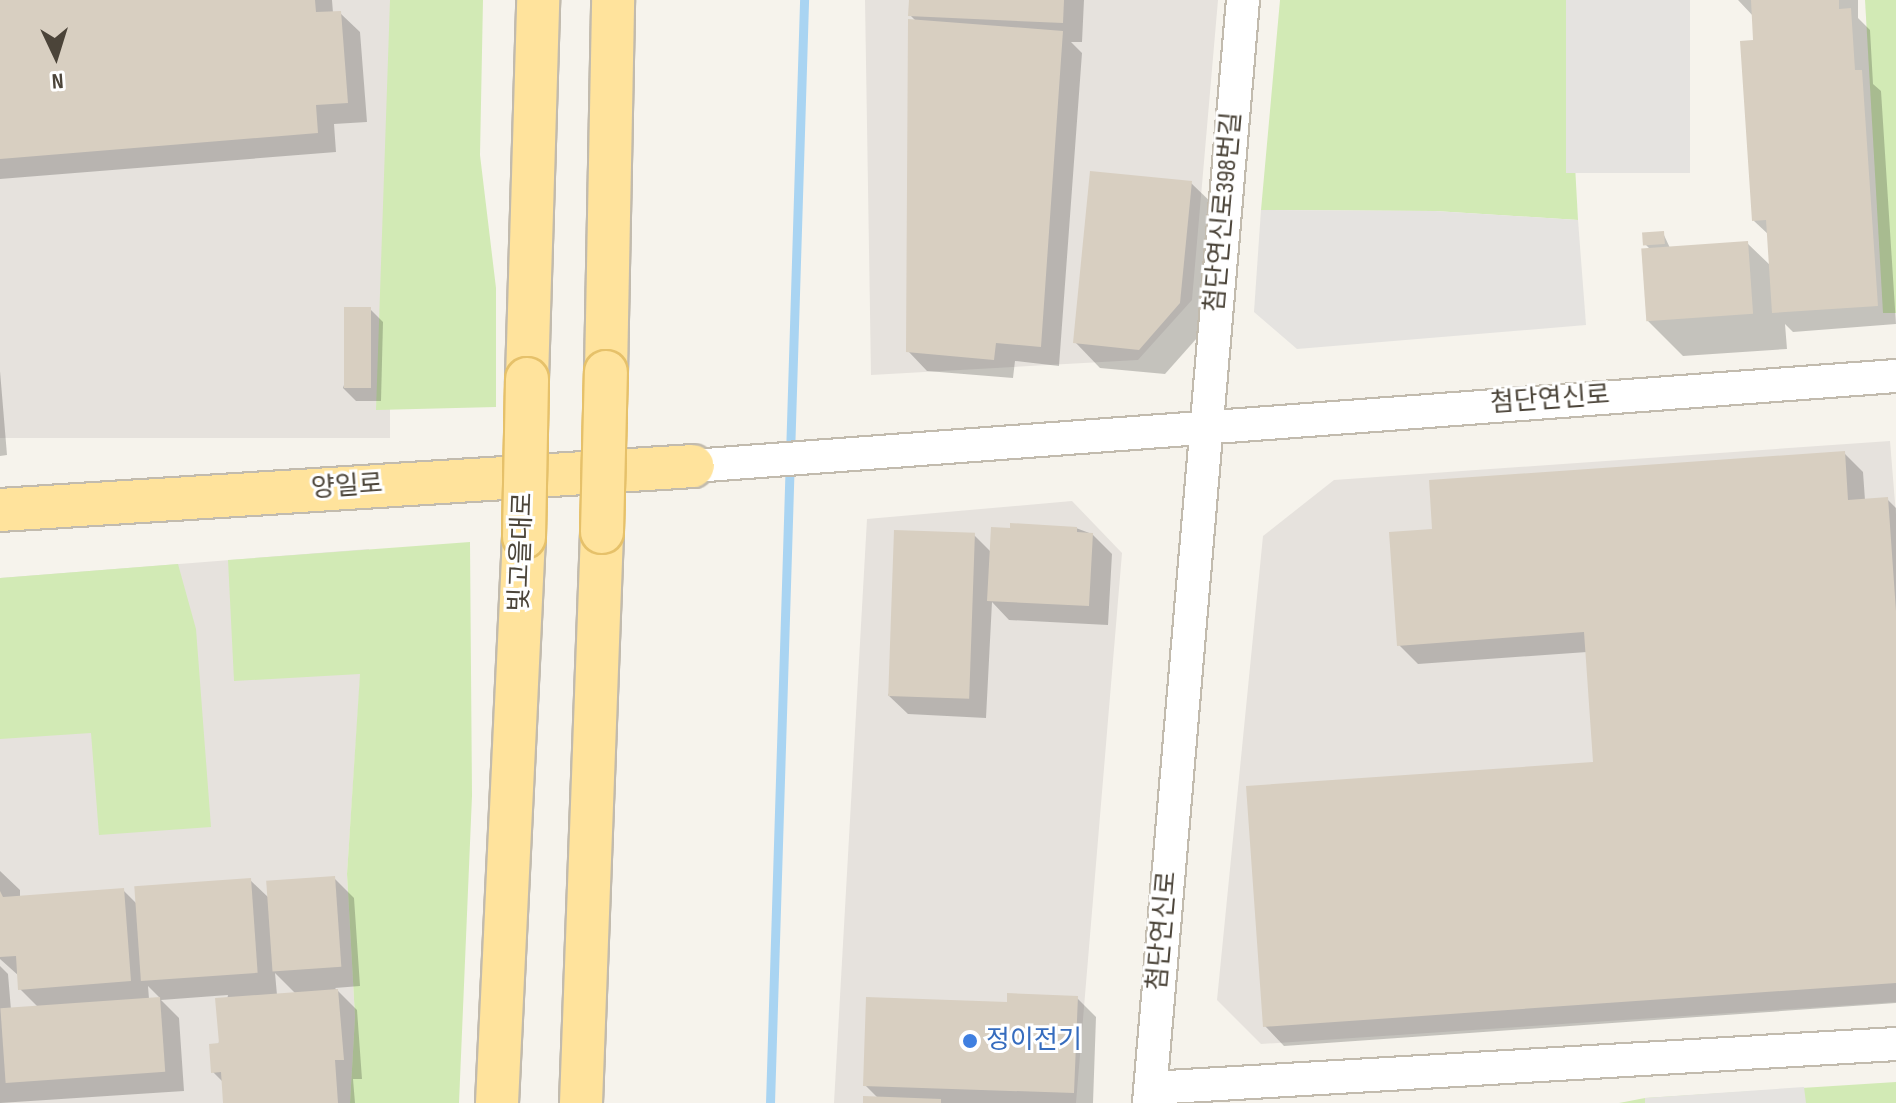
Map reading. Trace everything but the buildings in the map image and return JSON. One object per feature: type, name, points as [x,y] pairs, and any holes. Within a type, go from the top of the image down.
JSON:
[{"type":"main road","name":"빛고을대로","points":[[497,1103],[524,537],[538,0]]},
{"type":"main road","points":[[581,1103],[602,532],[613,0]]},
{"type":"main road","name":"양일로","points":[[0,510],[693,466]]},
{"type":"street","name":"첨단연신로398번길","points":[[1204,424],[1243,0]]},
{"type":"street","name":"첨단연신로","points":[[693,466],[893,453],[1204,424],[1896,376]]},
{"type":"street","name":"첨단연신로","points":[[1150,1096],[1204,424]]},
{"type":"street","points":[[1150,1096],[1896,1044]]},
{"type":"shaded area","points":[[0,0],[390,0],[390,438],[0,438]]},
{"type":"shaded area","points":[[865,0],[1218,0],[1192,300],[1138,360],[871,375]]},
{"type":"shaded area","points":[[1566,0],[1690,0],[1690,173],[1566,173]]},
{"type":"shaded area","points":[[1261,210],[1435,211],[1578,220],[1586,325],[1297,349],[1254,312]]},
{"type":"shaded area","points":[[1890,441],[1896,515],[1896,1002],[1261,1044],[1217,1000],[1263,536],[1334,480]]},
{"type":"shaded area","points":[[1072,501],[1122,553],[1076,1103],[834,1103],[867,519]]},
{"type":"shaded area","points":[[369,549],[347,874],[355,1017],[350,1103],[0,1103],[0,578]]},
{"type":"shaded area","points":[[1804,1087],[1806,1103],[1645,1103],[1645,1098]]},
{"type":"green space","points":[[390,0],[483,0],[480,155],[496,288],[496,407],[376,410]]},
{"type":"green space","points":[[1280,0],[1566,0],[1578,220],[1435,211],[1261,210]]},
{"type":"green space","points":[[1865,0],[1896,0],[1896,313],[1883,313]]},
{"type":"green space","points":[[470,542],[472,796],[459,1103],[350,1103],[355,1017],[347,874],[360,674],[234,681],[228,560]]},
{"type":"green space","points":[[178,564],[196,629],[211,827],[99,835],[91,733],[0,739],[0,578]]},
{"type":"green space","points":[[1896,1082],[1896,1103],[1619,1103],[1645,1098]]},
{"type":"waterway","points":[[770,1103],[804,0]]},
{"type":"place","name":"정이전기","points":[[970,1041]]}]
